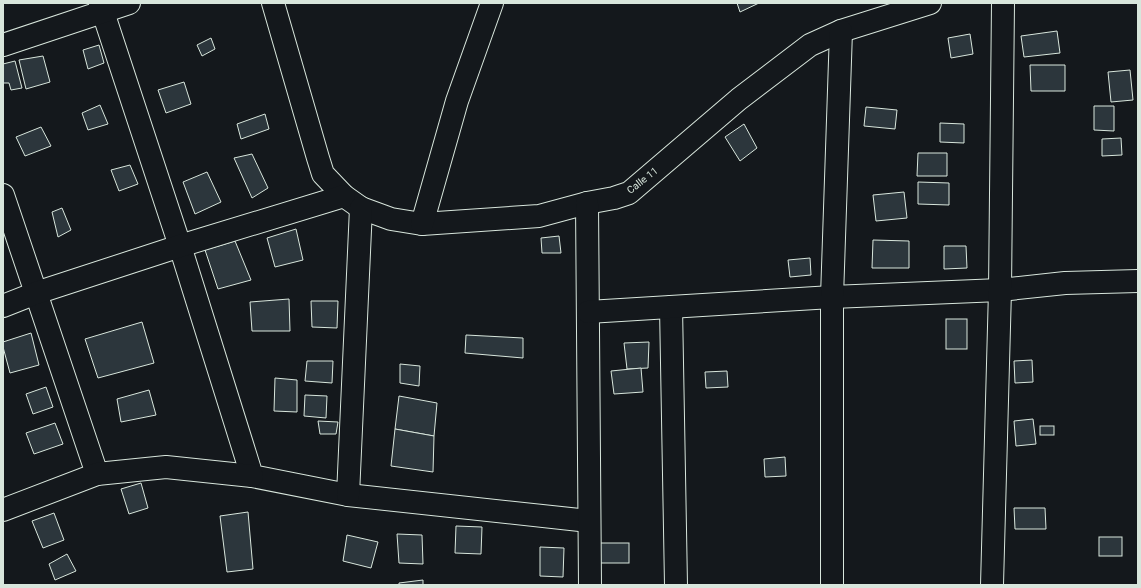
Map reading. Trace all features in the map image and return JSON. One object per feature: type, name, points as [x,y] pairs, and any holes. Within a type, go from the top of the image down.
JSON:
[{"type":"street","points":[[3,45],[101,7],[129,3]]},
{"type":"street","name":"Calle 11","points":[[273,3],[324,174],[352,202],[391,219],[422,224],[539,216],[614,198],[628,193],[739,99],[810,45],[841,31],[930,3]]},
{"type":"street","points":[[422,224],[457,101],[492,3]]},
{"type":"street","points":[[992,585],[1000,290],[1003,3]]},
{"type":"street","points":[[101,7],[180,246],[252,476]]},
{"type":"street","points":[[832,585],[832,298],[841,31]]},
{"type":"street","points":[[3,195],[97,474]]},
{"type":"street","points":[[3,306],[36,293],[180,246],[352,202],[348,495]]},
{"type":"street","points":[[587,204],[590,585]]},
{"type":"street","points":[[588,312],[1000,290],[1065,283],[1138,281]]},
{"type":"street","points":[[671,307],[676,585]]},
{"type":"street","points":[[3,510],[97,474],[166,467],[252,476],[348,495],[589,520]]},
{"type":"building","points":[[737,3],[759,3],[740,12]]},
{"type":"building","points":[[1057,31],[1060,53],[1024,57],[1021,36]]},
{"type":"building","points":[[970,34],[973,54],[951,58],[948,38]]},
{"type":"building","points":[[211,38],[215,49],[202,56],[197,45]]},
{"type":"building","points":[[99,45],[104,63],[88,69],[83,50]]},
{"type":"building","points":[[43,56],[50,82],[26,89],[19,60]]},
{"type":"building","points":[[15,61],[22,88],[11,90],[9,83],[3,83],[3,64]]},
{"type":"building","points":[[1030,65],[1065,65],[1065,91],[1031,91]]},
{"type":"building","points":[[1130,70],[1133,100],[1111,102],[1108,72]]},
{"type":"building","points":[[184,82],[191,104],[166,113],[158,90]]},
{"type":"building","points":[[100,105],[108,124],[88,130],[82,113]]},
{"type":"building","points":[[1094,106],[1114,106],[1114,131],[1094,130]]},
{"type":"building","points":[[866,107],[897,110],[895,129],[864,126]]},
{"type":"building","points":[[265,114],[269,129],[241,139],[237,124]]},
{"type":"building","points":[[940,123],[964,124],[964,143],[940,142]]},
{"type":"building","points":[[744,124],[757,148],[740,161],[725,137]]},
{"type":"building","points":[[41,127],[51,146],[25,156],[16,137]]},
{"type":"building","points":[[1121,138],[1122,155],[1102,156],[1102,139]]},
{"type":"building","points":[[918,153],[947,153],[947,176],[917,176]]},
{"type":"building","points":[[252,154],[268,188],[252,198],[234,158]]},
{"type":"building","points":[[130,165],[138,184],[119,191],[111,170]]},
{"type":"building","points":[[207,172],[221,202],[195,214],[183,182]]},
{"type":"building","points":[[918,182],[949,183],[949,205],[918,204]]},
{"type":"building","points":[[904,192],[907,218],[876,221],[873,195]]},
{"type":"building","points":[[62,208],[71,230],[58,237],[52,212]]},
{"type":"building","points":[[296,229],[303,260],[275,267],[267,238]]},
{"type":"building","points":[[559,236],[561,253],[542,253],[541,238]]},
{"type":"building","points":[[873,240],[909,241],[909,268],[872,268]]},
{"type":"building","points":[[235,241],[251,280],[218,289],[205,250]]},
{"type":"building","points":[[944,246],[966,246],[967,268],[944,269]]},
{"type":"building","points":[[810,258],[811,275],[790,277],[788,260]]},
{"type":"building","points":[[289,299],[290,331],[252,331],[250,302]]},
{"type":"building","points":[[311,301],[338,301],[337,328],[312,327]]},
{"type":"building","points":[[946,319],[967,319],[967,349],[946,349]]},
{"type":"building","points":[[142,322],[154,363],[98,378],[85,339]]},
{"type":"building","points":[[31,333],[39,365],[10,373],[3,342]]},
{"type":"building","points":[[466,335],[523,338],[523,358],[465,353]]},
{"type":"building","points":[[649,342],[648,368],[627,369],[624,343]]},
{"type":"building","points":[[1032,360],[1033,382],[1015,383],[1014,361]]},
{"type":"building","points":[[307,361],[333,361],[332,383],[305,381]]},
{"type":"building","points":[[400,364],[420,366],[419,386],[400,383]]},
{"type":"building","points":[[641,368],[643,392],[614,394],[611,371]]},
{"type":"building","points":[[727,371],[728,387],[706,388],[705,372]]},
{"type":"building","points":[[275,378],[297,380],[297,412],[274,411]]},
{"type":"building","points":[[46,387],[53,407],[33,414],[26,394]]},
{"type":"building","points":[[149,390],[156,415],[121,422],[117,399]]},
{"type":"building","points":[[305,395],[327,396],[326,418],[304,416]]},
{"type":"building","points":[[399,396],[437,403],[434,436],[395,429]]},
{"type":"building","points":[[1033,419],[1036,444],[1016,446],[1014,421]]},
{"type":"building","points":[[318,421],[338,422],[336,434],[320,434]]},
{"type":"building","points":[[55,423],[63,444],[34,454],[26,433]]},
{"type":"building","points":[[1040,426],[1054,426],[1054,435],[1040,435]]},
{"type":"building","points":[[395,429],[434,436],[433,472],[391,466]]},
{"type":"building","points":[[785,457],[786,476],[765,477],[764,459]]},
{"type":"building","points":[[141,483],[148,508],[129,514],[121,489]]},
{"type":"building","points":[[1014,508],[1045,508],[1046,529],[1015,529]]},
{"type":"building","points":[[248,512],[253,569],[227,572],[220,516]]},
{"type":"building","points":[[54,513],[64,540],[43,548],[32,521]]},
{"type":"building","points":[[456,526],[482,527],[481,554],[455,553]]},
{"type":"building","points":[[397,534],[422,535],[423,564],[399,563]]},
{"type":"building","points":[[347,535],[378,542],[371,568],[343,561]]},
{"type":"building","points":[[1099,537],[1122,537],[1122,556],[1099,556]]},
{"type":"building","points":[[600,543],[629,543],[629,563],[600,563]]},
{"type":"building","points":[[540,547],[564,548],[563,577],[540,576]]},
{"type":"building","points":[[67,554],[76,571],[55,580],[49,564]]},
{"type":"building","points":[[423,580],[423,585],[399,585],[399,583]]}]
